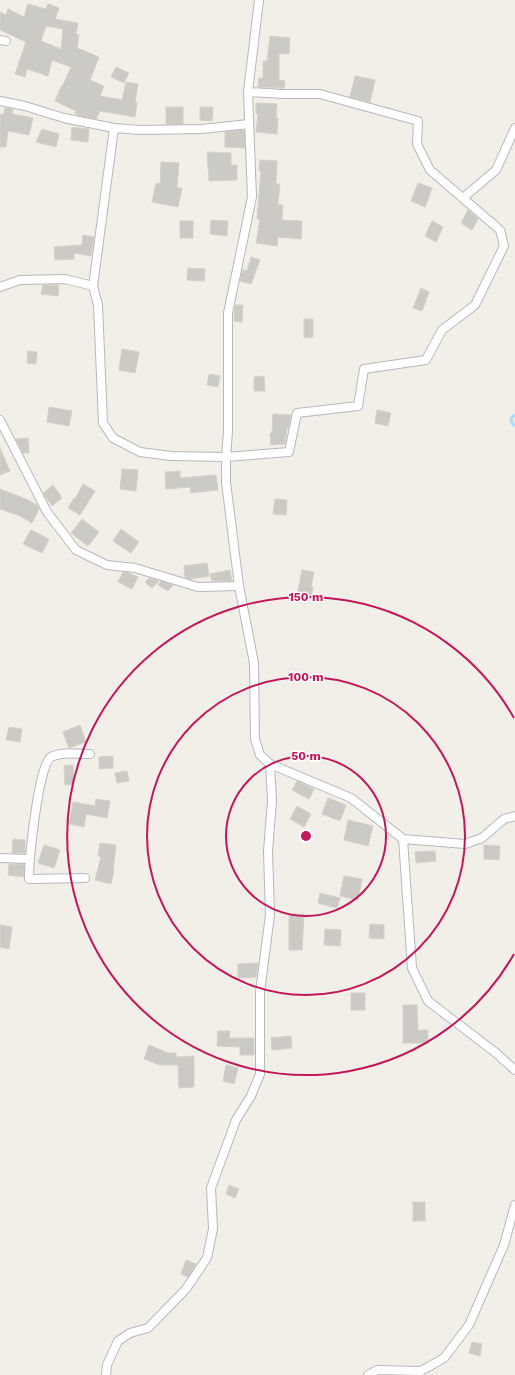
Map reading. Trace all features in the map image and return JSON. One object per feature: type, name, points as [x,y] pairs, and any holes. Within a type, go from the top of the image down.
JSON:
[{"type":"street","points":[[259,0],[248,92],[252,196],[228,313],[228,431],[226,482],[240,586],[254,663],[255,739],[260,755],[270,764],[351,798],[403,839],[465,844],[482,838],[504,820],[515,816]]},
{"type":"street","points":[[114,128],[93,286],[98,305],[103,423],[112,438],[140,452],[171,456],[226,457],[289,452],[297,413],[358,406],[364,369],[426,360],[442,330],[475,305],[504,246],[500,230],[430,170],[416,144],[418,121],[320,94],[248,92]]},
{"type":"street","points":[[0,101],[25,106],[64,118],[114,128],[140,130],[202,129],[249,124]]},
{"type":"street","points":[[462,198],[496,170],[515,128]]},
{"type":"street","points":[[0,287],[20,280],[65,279],[93,286]]},
{"type":"street","points":[[0,420],[47,512],[76,550],[106,565],[135,568],[198,587],[240,586]]},
{"type":"street","points":[[85,878],[29,879],[30,859],[44,767],[48,759],[52,756],[62,754],[90,754]]},
{"type":"street","points":[[106,1375],[107,1365],[118,1340],[130,1333],[148,1328],[186,1289],[207,1258],[213,1229],[211,1188],[236,1120],[251,1096],[260,1074],[260,992],[270,915],[268,851],[272,801],[270,764]]},
{"type":"street","points":[[403,839],[412,968],[428,1001],[496,1053],[515,1070]]},
{"type":"street","points":[[0,858],[30,859]]},
{"type":"street","points":[[368,1375],[377,1370],[422,1371],[444,1358],[469,1325],[504,1245],[515,1205]]},
{"type":"building","points":[[28,4],[46,9],[48,4],[59,8],[55,19],[78,23],[76,34],[79,35],[77,48],[99,57],[90,80],[104,86],[100,96],[122,100],[126,82],[138,84],[135,102],[137,102],[135,117],[100,111],[96,119],[80,116],[75,113],[76,111],[55,101],[71,67],[52,60],[48,76],[27,69],[25,77],[15,74],[26,42],[0,30],[0,12],[6,15],[8,9],[24,17]],"holes":[[[46,26],[63,29],[61,49],[41,41]]]},
{"type":"building","points":[[270,36],[290,38],[289,54],[279,53],[279,80],[285,81],[284,88],[258,87],[259,78],[263,78],[263,61],[267,61]]},
{"type":"building","points":[[116,67],[129,73],[124,83],[111,77]]},
{"type":"building","points":[[355,76],[375,80],[370,102],[350,97]]},
{"type":"building","points":[[256,103],[277,104],[277,134],[256,132],[258,114],[256,114]]},
{"type":"building","points":[[166,107],[183,107],[183,124],[166,124]]},
{"type":"building","points":[[200,107],[213,107],[212,121],[200,120]]},
{"type":"building","points":[[5,108],[13,109],[12,114],[33,118],[29,135],[8,131],[6,147],[0,147],[0,114],[3,115]]},
{"type":"building","points":[[72,127],[89,129],[88,142],[71,140]]},
{"type":"building","points":[[42,129],[59,134],[56,147],[36,142]]},
{"type":"building","points":[[244,130],[245,148],[225,147],[225,132]]},
{"type":"building","points":[[207,152],[231,153],[231,165],[237,165],[237,180],[209,181]]},
{"type":"building","points":[[260,160],[277,161],[276,184],[280,184],[278,205],[283,205],[282,220],[302,221],[301,239],[278,237],[277,246],[256,243],[260,219],[257,219],[261,171],[259,171]]},
{"type":"building","points":[[161,162],[179,163],[177,188],[182,188],[178,207],[152,202],[156,183],[160,184]]},
{"type":"building","points":[[418,183],[432,188],[425,207],[411,201]]},
{"type":"building","points":[[468,210],[478,219],[472,230],[461,223]]},
{"type":"building","points":[[211,220],[228,221],[227,236],[210,234]]},
{"type":"building","points":[[180,221],[193,221],[193,238],[180,238]]},
{"type":"building","points":[[432,221],[443,227],[436,242],[425,236]]},
{"type":"building","points":[[83,235],[94,237],[91,256],[74,253],[74,259],[55,260],[54,247],[82,245]]},
{"type":"building","points":[[251,257],[260,260],[251,284],[240,281],[243,270],[247,271]]},
{"type":"building","points":[[188,268],[205,269],[204,281],[187,280]]},
{"type":"building","points":[[43,285],[59,285],[58,296],[41,294]]},
{"type":"building","points":[[421,288],[429,292],[422,311],[413,308]]},
{"type":"building","points":[[235,305],[243,305],[242,322],[234,321]]},
{"type":"building","points":[[304,319],[313,319],[313,337],[304,338]]},
{"type":"building","points":[[122,349],[139,352],[135,373],[119,370]]},
{"type":"building","points":[[28,351],[37,352],[36,364],[27,363]]},
{"type":"building","points":[[209,374],[220,376],[218,387],[207,385]]},
{"type":"building","points":[[264,376],[265,391],[254,391],[254,377]]},
{"type":"building","points":[[49,407],[72,411],[69,426],[47,422]]},
{"type":"building","points":[[377,410],[391,413],[388,426],[375,423]]},
{"type":"building","points":[[273,414],[291,415],[287,428],[285,444],[271,445],[270,433],[272,433]]},
{"type":"building","points":[[28,438],[29,453],[23,453],[16,439]]},
{"type":"building","points":[[0,448],[10,471],[0,475]]},
{"type":"building","points":[[122,469],[138,470],[136,491],[120,489]]},
{"type":"building","points":[[180,471],[180,478],[216,475],[218,490],[191,493],[190,487],[166,489],[165,472]]},
{"type":"building","points":[[83,484],[95,491],[80,515],[68,508]]},
{"type":"building","points":[[53,485],[62,498],[52,506],[43,493]]},
{"type":"building","points":[[0,489],[37,505],[39,509],[32,523],[20,516],[0,509]]},
{"type":"building","points":[[275,499],[287,500],[286,515],[273,514]]},
{"type":"building","points":[[82,519],[99,532],[88,546],[71,533]]},
{"type":"building","points":[[121,529],[139,542],[131,553],[113,541]]},
{"type":"building","points":[[31,530],[49,539],[42,553],[23,544]]},
{"type":"building","points":[[207,563],[209,576],[190,579],[185,577],[184,566]]},
{"type":"building","points":[[230,570],[232,581],[212,581],[210,574]]},
{"type":"building","points":[[302,570],[314,572],[311,587],[313,587],[311,598],[297,595]]},
{"type":"building","points":[[123,572],[138,577],[132,589],[118,582]]},
{"type":"building","points":[[149,578],[159,581],[152,588],[145,582]]},
{"type":"building","points":[[161,581],[173,585],[168,591],[158,585]]},
{"type":"building","points":[[80,725],[86,742],[69,748],[63,732]]},
{"type":"building","points":[[9,727],[22,729],[20,742],[6,740]]},
{"type":"building","points":[[113,756],[113,768],[99,769],[99,757]]},
{"type":"building","points":[[73,765],[74,784],[65,785],[64,766]]},
{"type":"building","points":[[127,771],[129,781],[117,783],[115,773]]},
{"type":"building","points":[[297,781],[314,789],[309,799],[292,790]]},
{"type":"building","points":[[328,798],[346,805],[340,821],[322,814]]},
{"type":"building","points":[[96,799],[110,801],[107,818],[86,814],[84,827],[69,824],[73,802],[95,806]]},
{"type":"building","points":[[297,806],[311,814],[304,827],[290,819]]},
{"type":"building","points":[[348,820],[373,826],[368,846],[344,840]]},
{"type":"building","points":[[13,839],[25,840],[25,853],[12,853]]},
{"type":"building","points":[[100,843],[116,845],[114,871],[111,884],[95,880],[101,857],[98,856]]},
{"type":"building","points":[[44,845],[60,850],[54,868],[38,863]]},
{"type":"building","points":[[484,845],[500,846],[499,860],[484,859]]},
{"type":"building","points":[[435,851],[436,861],[416,863],[415,852]]},
{"type":"building","points":[[9,864],[24,864],[24,877],[8,875]]},
{"type":"building","points":[[344,876],[362,879],[358,900],[340,896]]},
{"type":"building","points":[[320,893],[340,898],[337,908],[318,903]]},
{"type":"building","points":[[289,914],[304,914],[302,950],[289,950]]},
{"type":"building","points":[[370,924],[384,925],[384,939],[369,938]]},
{"type":"building","points":[[0,925],[12,927],[9,949],[0,947]]},
{"type":"building","points":[[325,929],[341,930],[340,946],[324,945]]},
{"type":"building","points":[[258,963],[256,977],[238,978],[238,964]]},
{"type":"building","points":[[351,993],[365,993],[365,1010],[351,1010]]},
{"type":"building","points":[[403,1005],[417,1005],[418,1030],[428,1030],[428,1043],[403,1043]]},
{"type":"building","points":[[218,1031],[230,1031],[229,1038],[254,1038],[254,1055],[240,1055],[240,1047],[217,1046]]},
{"type":"building","points":[[291,1036],[292,1048],[272,1050],[271,1038]]},
{"type":"building","points":[[149,1045],[168,1053],[176,1053],[176,1057],[194,1056],[194,1087],[179,1088],[178,1065],[160,1065],[144,1059]]},
{"type":"building","points":[[226,1065],[238,1068],[234,1084],[223,1081]]},
{"type":"building","points":[[229,1185],[239,1189],[235,1198],[226,1194]]},
{"type":"building","points":[[413,1202],[425,1202],[425,1221],[413,1221]]},
{"type":"building","points":[[186,1260],[196,1264],[188,1277],[181,1274]]},
{"type":"building","points":[[472,1342],[482,1344],[480,1356],[469,1353]]},
{"type":"waterway","points":[[515,415],[511,418],[512,423],[515,426]]}]
